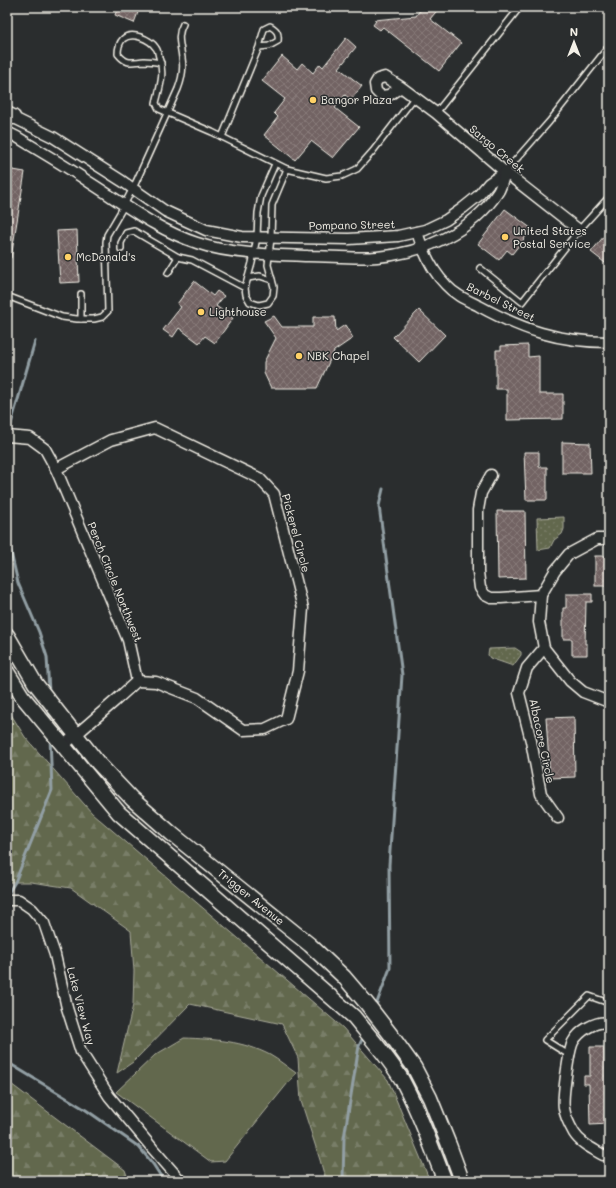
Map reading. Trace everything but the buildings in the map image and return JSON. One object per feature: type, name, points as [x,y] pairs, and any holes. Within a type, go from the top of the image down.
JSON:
[{"type":"main road","name":"Trigger Avenue","points":[[7,635],[35,683],[98,763],[132,799],[172,834],[310,945],[344,977],[392,1035],[414,1067],[430,1098],[460,1175],[458,1181]]},
{"type":"main road","name":"Trigger Avenue","points":[[7,672],[22,696],[119,813],[354,1017],[401,1080],[417,1111],[446,1181]]},
{"type":"street","name":"Sargo Creek","points":[[400,87],[436,113],[505,172],[579,230]]},
{"type":"street","name":"Pompano Street","points":[[9,115],[53,137],[133,188],[165,211],[206,230],[242,237],[350,239],[398,236],[416,232],[446,220],[478,196],[489,183],[505,172]]},
{"type":"street","points":[[7,132],[87,180],[145,218],[168,230],[197,243],[253,253],[376,257],[408,252],[422,248],[436,243],[464,227],[484,209],[499,191],[505,172]]},
{"type":"street","name":"Barbel Street","points":[[416,232],[432,267],[455,294],[502,319],[534,332],[563,339],[609,342]]},
{"type":"street","name":"Pickerel Circle","points":[[56,469],[111,440],[155,428],[259,478],[274,494],[303,608],[298,671],[286,719],[265,729],[243,730],[197,698],[156,682],[137,681]]},
{"type":"street","points":[[7,436],[30,438],[45,449],[56,469]]},
{"type":"street","name":"Perch Circle Northwest","points":[[56,469],[128,640],[137,681]]},
{"type":"street","points":[[491,474],[481,493],[478,510],[478,565],[480,588],[485,595],[491,598],[541,595]]},
{"type":"street","points":[[609,539],[597,540],[569,554],[555,571],[541,595],[539,622],[544,648],[570,681],[583,692],[609,702]]},
{"type":"street","name":"Albacore Circle","points":[[544,648],[526,668],[519,693],[531,741],[541,794],[558,818]]},
{"type":"street","points":[[63,746],[111,706],[137,681]]},
{"type":"street","name":"Lake View Way","points":[[7,900],[19,900],[32,909],[44,923],[56,955],[67,1008],[81,1052],[109,1096],[181,1181]]},
{"type":"street","points":[[604,1155],[583,1143],[575,1134],[564,1108],[563,1096],[572,1042],[580,1032],[592,1026],[605,1022],[609,1023]]},
{"type":"lane","points":[[436,113],[520,7]]},
{"type":"lane","points":[[7,296],[62,317],[94,319],[102,317],[108,311],[107,235],[133,188],[183,77],[179,35],[183,24]]},
{"type":"lane","points":[[222,137],[259,47],[264,29],[270,26],[276,29],[278,41],[269,46],[259,47]]},
{"type":"lane","points":[[161,63],[146,61],[130,63],[118,54],[119,46],[123,39],[133,35],[145,39],[156,48],[161,63],[162,78],[156,103],[159,109],[222,137],[287,169],[326,178],[342,176],[357,169],[373,151],[414,98]]},
{"type":"lane","points":[[505,172],[549,122],[609,46]]},
{"type":"lane","points":[[275,164],[261,196],[258,213],[257,237],[245,288],[246,296],[250,302],[259,304],[268,303],[273,296],[274,287],[268,265],[272,205],[287,169]]},
{"type":"lane","points":[[480,268],[522,302],[579,230],[609,197]]},
{"type":"lane","points":[[121,249],[121,243],[126,233],[134,231],[178,257],[192,260],[245,288]]},
{"type":"lane","points":[[168,273],[178,257]]},
{"type":"lane","points":[[248,278],[260,276],[272,280]]},
{"type":"lane","points":[[81,294],[82,319]]},
{"type":"lane","points":[[570,1056],[545,1040],[589,996],[609,1003]]},
{"type":"green space","points":[[564,517],[564,529],[562,534],[554,540],[550,548],[538,550],[537,518]]},
{"type":"green space","points":[[515,648],[521,652],[521,655],[513,666],[490,658],[488,655],[489,649]]},
{"type":"green space","points":[[7,708],[25,737],[92,813],[343,1028],[388,1080],[430,1181],[326,1181],[301,1101],[298,1058],[282,1024],[190,1004],[133,1062],[117,1073],[133,1005],[134,971],[131,931],[71,888],[31,882],[7,882]]},
{"type":"green space","points":[[184,1038],[217,1040],[260,1050],[277,1059],[296,1073],[225,1161],[211,1162],[116,1092],[155,1055]]},
{"type":"green space","points":[[7,1081],[125,1170],[129,1181],[7,1181]]},
{"type":"waterway","points":[[8,434],[35,341]]},
{"type":"waterway","points":[[375,1008],[390,968],[389,865],[402,675],[379,506],[383,489]]},
{"type":"waterway","points":[[7,535],[18,583],[39,632],[47,657],[49,692]]},
{"type":"waterway","points":[[49,709],[50,722]]},
{"type":"waterway","points":[[7,895],[15,882],[52,790],[50,737]]},
{"type":"waterway","points":[[343,1181],[344,1138],[359,1046],[364,1035]]},
{"type":"waterway","points":[[7,1062],[86,1110],[139,1147],[153,1164],[164,1181]]},
{"type":"place","name":"Bangor Plaza","points":[[313,100]]},
{"type":"place","name":"United States Postal Service","points":[[505,237]]},
{"type":"place","name":"McDonald's","points":[[68,257]]},
{"type":"place","name":"Lighthouse","points":[[201,312]]},
{"type":"place","name":"NBK Chapel","points":[[299,356]]}]
